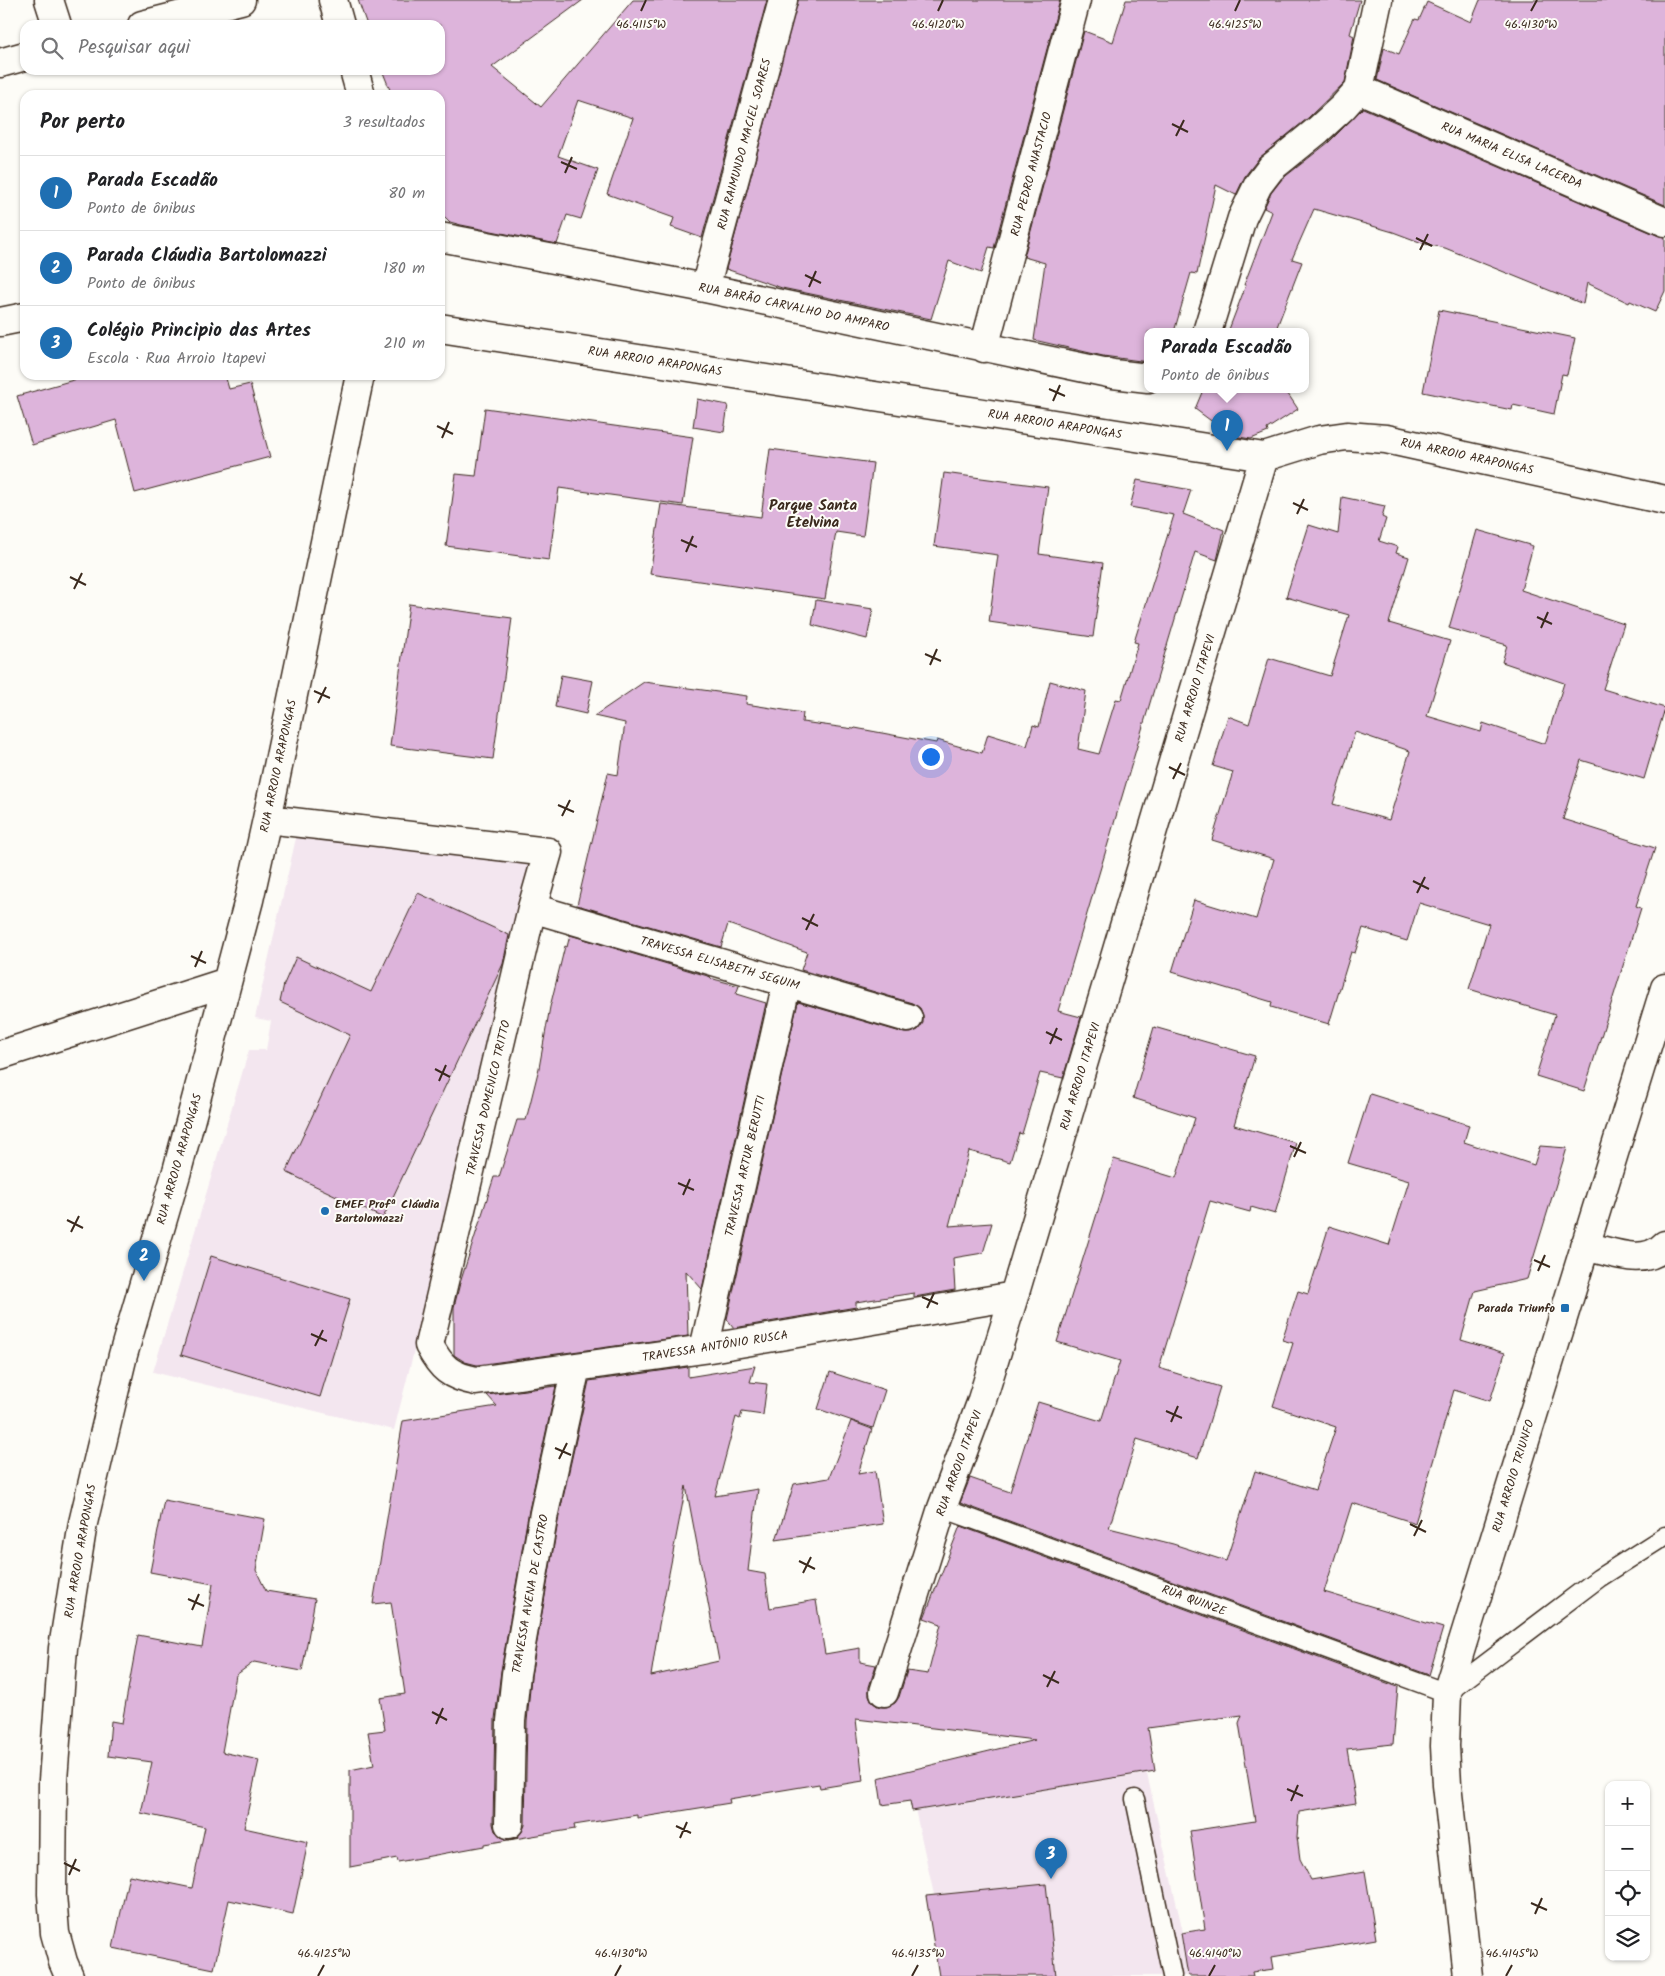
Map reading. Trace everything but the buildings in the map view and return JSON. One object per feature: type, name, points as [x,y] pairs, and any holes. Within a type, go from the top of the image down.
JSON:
[{"type":"street","points":[[49,0],[55,20]]},
{"type":"street","points":[[162,20],[240,0]]},
{"type":"street","points":[[333,0],[339,20]]},
{"type":"street","name":"RUA RAIMUNDO MACIEL SOARES","points":[[705,288],[783,0]]},
{"type":"street","name":"RUA PEDRO ANASTACIO","points":[[984,348],[1076,0]]},
{"type":"street","points":[[1208,328],[1242,218],[1258,185],[1271,168],[1318,130],[1359,89],[1378,0]]},
{"type":"street","points":[[0,63],[20,57]]},
{"type":"street","points":[[355,75],[360,90]]},
{"type":"street","name":"RUA MARIA ELISA LACERDA","points":[[1359,89],[1665,222]]},
{"type":"street","name":"RUA BARÃO CARVALHO DO AMPARO","points":[[445,239],[705,288],[1113,374],[1144,378]]},
{"type":"street","points":[[0,322],[20,318]]},
{"type":"street","name":"RUA ARROIO ARAPONGAS","points":[[445,329],[1264,457],[1319,440],[1347,436],[1386,439],[1665,500]]},
{"type":"street","name":"RUA ARROIO ARAPONGAS","points":[[69,1976],[55,1933],[52,1894],[53,1780],[64,1648],[83,1523],[123,1355],[177,1171],[227,982],[267,819],[359,380]]},
{"type":"street","name":"RUA ARROIO ITAPEVI","points":[[884,1692],[942,1508],[981,1403],[1014,1296],[1264,457]]},
{"type":"street","name":"TRAVESSA DOMENICO TRITTO","points":[[267,819],[548,852],[532,908],[429,1345]]},
{"type":"street","name":"TRAVESSA ELISABETH SEGUIM","points":[[532,908],[908,1018]]},
{"type":"street","points":[[0,1055],[227,982]]},
{"type":"street","name":"TRAVESSA ARTUR BERUTTI","points":[[704,1350],[787,982]]},
{"type":"street","name":"RUA ARROIO TRIUNFO","points":[[1468,1976],[1447,1786],[1445,1746],[1446,1693],[1665,988]]},
{"type":"street","points":[[1584,1246],[1640,1258],[1652,1256],[1665,1245]]},
{"type":"street","name":"TRAVESSA ANTÔNIO RUSCA","points":[[429,1345],[436,1359],[446,1369],[459,1378],[476,1381],[704,1350],[1014,1296]]},
{"type":"street","name":"TRAVESSA AVENA DE CASTRO","points":[[509,1824],[511,1721],[516,1674],[544,1514],[576,1367]]},
{"type":"lane","name":"RUA QUINZE","points":[[942,1508],[1446,1693]]},
{"type":"lane","points":[[1446,1693],[1599,1578],[1665,1536]]},
{"type":"lane","points":[[1135,1799],[1172,1976]]},
{"type":"shaded area","name":"EMEF Profª Cláudia Bartolomazzi","points":[[296,838],[538,862],[394,1430],[153,1372],[249,1050],[266,1050],[271,1021],[255,1018]]},
{"type":"shaded area","points":[[1139,1739],[1193,1976],[952,1976],[909,1782]]},
{"type":"place","name":"Parada Escadão","points":[[1227,451]]},
{"type":"place","name":"EMEF Profª Cláudia Bartolomazzi","points":[[325,1211]]},
{"type":"place","name":"Parada Cláudia Bartolomazzi","points":[[144,1281]]},
{"type":"place","name":"Parada Triunfo","points":[[1565,1308]]},
{"type":"place","name":"Colégio Principio das Artes","points":[[1051,1879]]},
{"type":"district","name":"Parque Santa Etelvina","points":[[813,514]]}]
